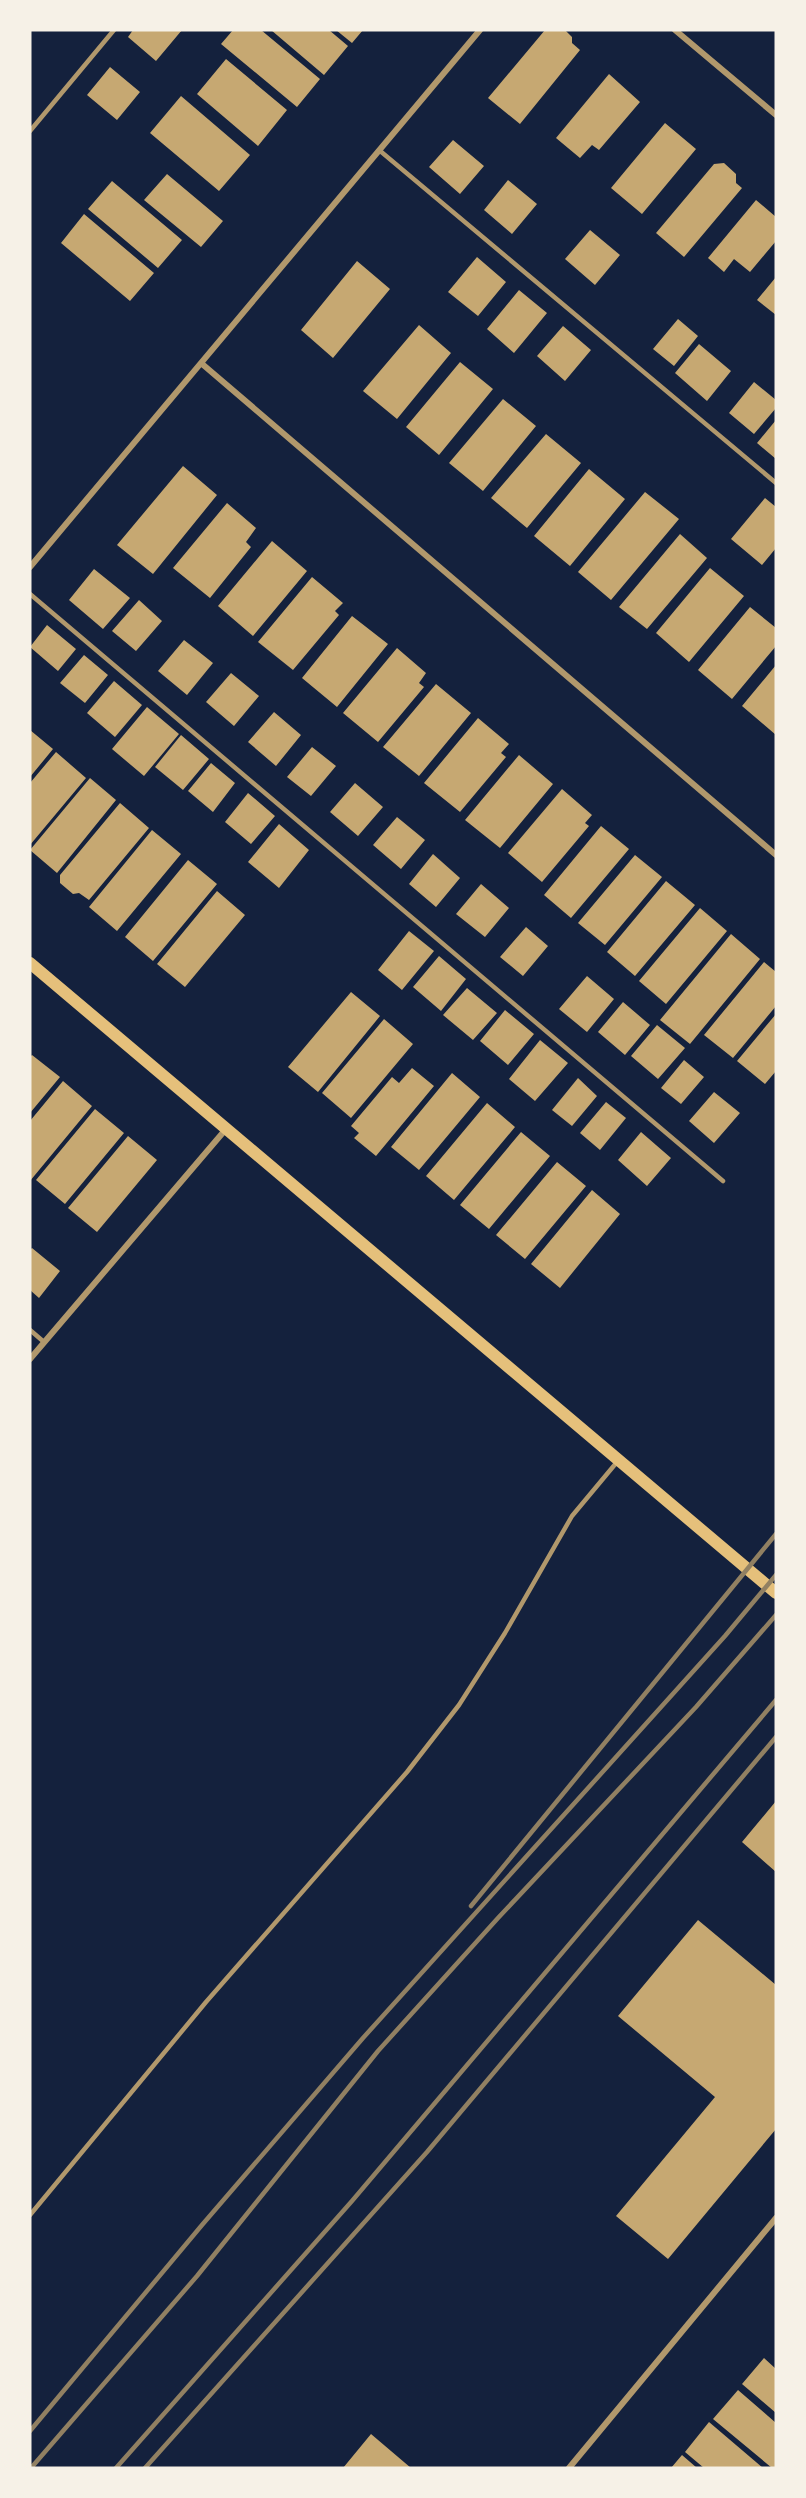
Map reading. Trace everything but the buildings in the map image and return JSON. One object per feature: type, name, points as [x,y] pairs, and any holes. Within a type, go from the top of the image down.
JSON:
[{"type":"main road","points":[[30,963],[776,1593]]},
{"type":"street","points":[[30,567],[480,30]]},
{"type":"street","points":[[675,30],[776,115]]},
{"type":"street","points":[[201,363],[776,855]]},
{"type":"street","points":[[30,1359],[227,1128]]},
{"type":"street","points":[[569,2468],[776,2218]]},
{"type":"lane","points":[[30,131],[114,30]]},
{"type":"lane","points":[[379,150],[776,483]]},
{"type":"lane","points":[[30,594],[723,1181]]},
{"type":"lane","points":[[30,1330],[44,1342]]},
{"type":"lane","points":[[30,2215],[206,2002],[407,1772],[465,1696],[505,1633],[572,1516],[619,1460]]},
{"type":"railway","points":[[471,1906],[776,1534]]},
{"type":"railway","points":[[30,2431],[202,2225],[363,2038],[725,1636],[776,1575]]},
{"type":"railway","points":[[31,2468],[197,2276],[378,2051],[498,1918],[696,1707],[776,1615]]},
{"type":"railway","points":[[116,2468],[352,2201],[776,1700]]},
{"type":"railway","points":[[145,2468],[427,2152],[776,1737]]}]
